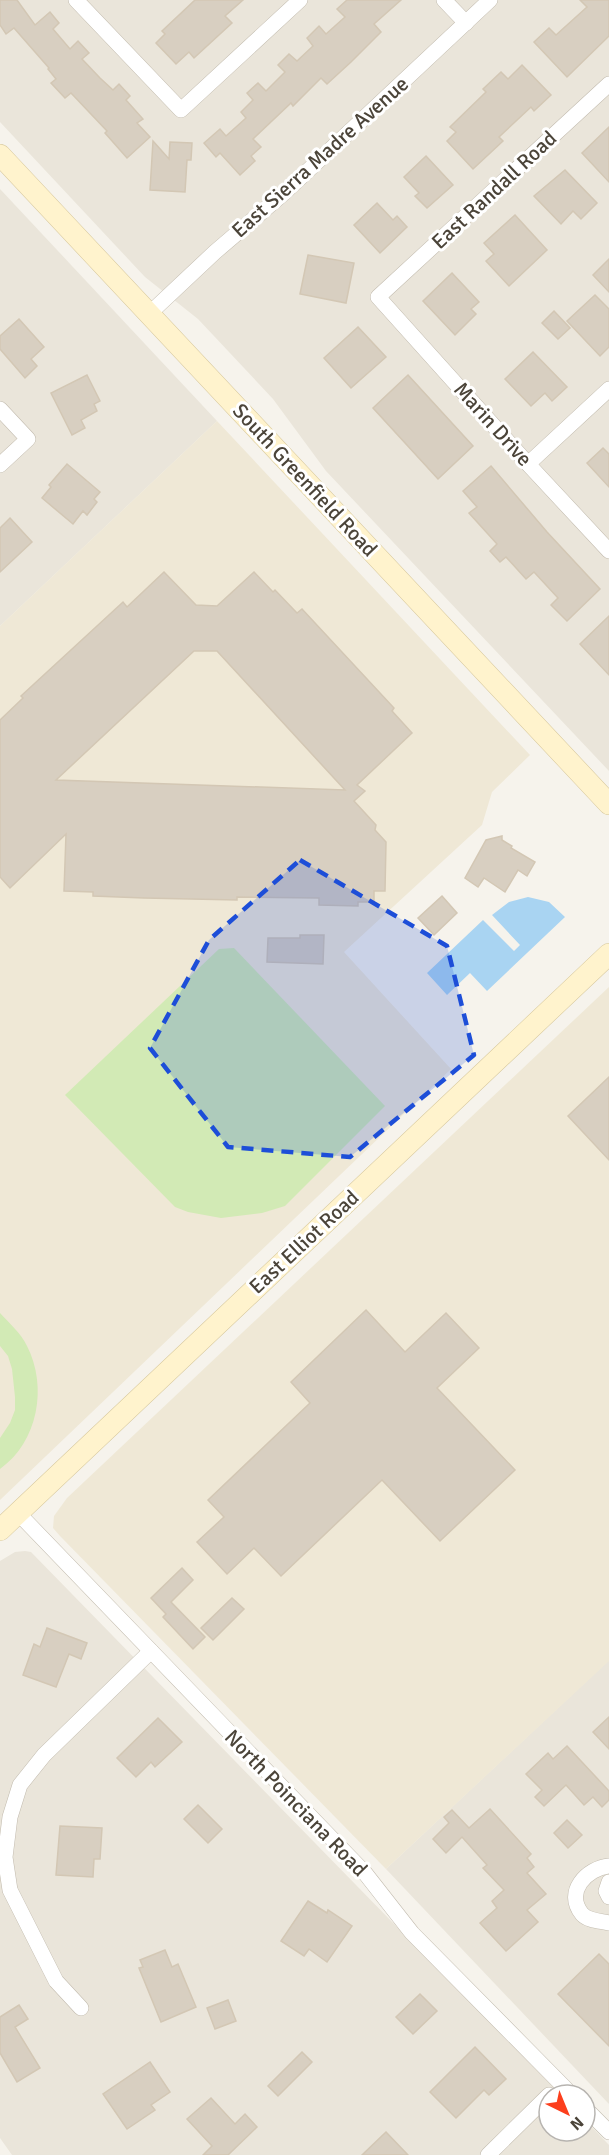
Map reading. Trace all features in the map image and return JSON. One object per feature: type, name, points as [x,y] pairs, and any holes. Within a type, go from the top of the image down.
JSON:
[{"type":"main road","name":"South Greenfield Road","points":[[0,155],[609,804]]},
{"type":"main road","name":"East Elliot Road","points":[[0,1530],[609,954]]},
{"type":"street","points":[[76,0],[180,110],[300,0]]},
{"type":"street","points":[[444,0],[466,23]]},
{"type":"street","name":"East Sierra Madre Avenue","points":[[149,314],[215,252],[284,193],[490,0]]},
{"type":"street","name":"East Randall Road","points":[[378,297],[609,84]]},
{"type":"street","name":"Marin Drive","points":[[378,297],[528,464],[609,550]]},
{"type":"street","points":[[528,464],[609,389]]},
{"type":"street","points":[[0,409],[28,439],[0,465]]},
{"type":"street","name":"North Poinciana Road","points":[[18,1513],[365,1873],[412,1933],[559,2083]]},
{"type":"street","points":[[81,2008],[56,1981],[10,1890],[5,1857],[10,1817],[20,1785],[44,1755],[151,1651]]},
{"type":"street","points":[[609,1866],[598,1867],[584,1877],[578,1888],[577,1902],[582,1914],[591,1920],[609,1923]]},
{"type":"street","points":[[488,2155],[537,2107]]},
{"type":"street","points":[[597,2120],[609,2132]]},
{"type":"highlighted area","points":[[300,860],[447,946],[474,1055],[350,1157],[228,1147],[150,1048],[209,940]]},
{"type":"shaded area","points":[[0,0],[609,0],[609,771],[326,471],[273,399],[198,319],[145,277],[0,122]]},
{"type":"shaded area","points":[[0,189],[217,421],[0,626]]},
{"type":"shaded area","points":[[217,421],[530,755],[492,792],[482,825],[344,952],[451,1069],[0,1500],[0,626]]},
{"type":"shaded area","points":[[609,987],[609,1661],[386,1869],[60,1536],[53,1528],[54,1516],[67,1498]]},
{"type":"shaded area","points":[[15,1552],[31,1552],[549,2083],[537,2083],[537,2143],[597,2143],[597,2132],[609,2145],[609,2155],[12,2155],[0,2138],[0,1561]]},
{"type":"shaded area","points":[[609,1660],[609,2104],[597,2091],[597,2083],[589,2083],[386,1869]]},
{"type":"green space","points":[[234,948],[385,1106],[285,1206],[262,1213],[221,1218],[188,1212],[175,1207],[65,1095],[219,949]]},
{"type":"green space","points":[[0,1313],[18,1332],[27,1346],[37,1379],[38,1396],[31,1429],[13,1458],[0,1469],[0,1438],[15,1410],[15,1397],[12,1369],[8,1356],[0,1346]]},
{"type":"water","points":[[528,897],[549,902],[565,917],[487,991],[470,973],[447,995],[427,973],[483,920],[514,951],[520,945],[492,915],[509,902]]},
{"type":"building","points":[[0,0],[17,0],[35,25],[50,12],[59,23],[53,29],[70,49],[78,41],[89,53],[82,59],[113,90],[119,84],[130,96],[126,100],[143,119],[137,123],[150,137],[127,158],[105,133],[107,131],[71,93],[65,98],[51,83],[56,79],[49,68],[14,28],[6,34],[0,25]]},
{"type":"building","points":[[195,0],[243,0],[225,16],[232,23],[194,58],[189,52],[176,64],[156,43],[165,34],[162,31]]},
{"type":"building","points":[[347,0],[401,0],[374,24],[381,32],[351,62],[327,84],[321,78],[293,106],[291,103],[253,139],[261,147],[251,156],[255,161],[240,175],[220,153],[216,157],[204,143],[220,129],[226,136],[246,118],[241,112],[253,100],[247,93],[258,83],[266,91],[285,72],[278,65],[289,54],[297,61],[313,46],[307,38],[319,26],[326,34],[345,17],[337,9]]},
{"type":"building","points":[[580,0],[609,0],[609,36],[567,77],[534,42],[549,28],[556,35],[587,7]]},
{"type":"building","points":[[522,65],[551,95],[534,111],[531,107],[499,137],[503,141],[473,169],[447,141],[456,132],[450,127],[486,92],[483,89],[501,72],[508,79]]},
{"type":"building","points":[[609,127],[609,182],[582,153]]},
{"type":"building","points":[[153,141],[169,159],[170,142],[192,143],[191,160],[187,160],[185,192],[150,190]]},
{"type":"building","points":[[426,156],[453,185],[427,208],[415,196],[419,193],[404,177]]},
{"type":"building","points":[[565,170],[597,203],[581,219],[573,211],[561,224],[534,196]]},
{"type":"building","points":[[377,203],[393,220],[397,216],[407,227],[380,253],[354,225]]},
{"type":"building","points":[[515,215],[547,250],[509,286],[486,261],[494,254],[484,243]]},
{"type":"building","points":[[308,255],[354,263],[346,303],[300,294]]},
{"type":"building","points":[[609,259],[609,292],[593,275]]},
{"type":"building","points":[[452,273],[479,302],[471,309],[476,314],[455,335],[423,301]]},
{"type":"building","points":[[595,295],[609,309],[609,347],[600,356],[567,321]]},
{"type":"building","points":[[554,311],[570,328],[558,339],[542,323]]},
{"type":"building","points":[[19,319],[44,347],[31,359],[37,366],[25,378],[0,349],[0,336]]},
{"type":"building","points":[[358,327],[386,357],[351,388],[324,358]]},
{"type":"building","points":[[533,352],[567,387],[552,401],[545,393],[531,406],[505,379]]},
{"type":"building","points":[[87,375],[100,401],[94,404],[97,411],[81,420],[85,428],[72,435],[51,393]]},
{"type":"building","points":[[408,375],[473,446],[438,479],[373,408]]},
{"type":"building","points":[[603,448],[609,454],[609,487],[587,463]]},
{"type":"building","points":[[67,464],[100,492],[94,499],[97,502],[87,515],[83,511],[73,524],[42,498],[51,487],[49,485]]},
{"type":"building","points":[[491,466],[547,532],[600,589],[567,621],[551,605],[558,598],[534,572],[526,579],[506,557],[500,562],[490,551],[497,544],[469,513],[477,507],[463,491]]},
{"type":"building","points":[[10,518],[32,542],[0,572],[0,528]]},
{"type":"building","points":[[164,572],[196,605],[217,606],[254,572],[297,613],[302,609],[394,708],[392,711],[412,733],[357,785],[365,791],[354,801],[376,825],[375,830],[386,842],[385,891],[374,891],[374,902],[358,902],[358,906],[319,905],[319,898],[237,897],[237,900],[144,898],[93,896],[93,892],[64,891],[66,834],[10,888],[0,877],[0,720],[23,698],[21,696],[123,602],[127,607]],"holes":[[[194,651],[217,651],[345,790],[56,780]]]},
{"type":"building","points":[[609,616],[609,675],[580,644]]},
{"type":"building","points":[[502,836],[502,840],[512,846],[511,848],[535,862],[527,876],[518,870],[505,892],[484,878],[478,887],[465,878],[486,840]]},
{"type":"building","points":[[442,896],[457,913],[434,935],[418,918]]},
{"type":"building","points":[[300,935],[324,935],[323,964],[267,962],[268,938],[300,938]]},
{"type":"building","points":[[609,1077],[609,1160],[568,1116]]},
{"type":"building","points":[[366,1310],[405,1352],[446,1313],[479,1348],[437,1388],[515,1470],[440,1541],[382,1480],[281,1576],[254,1548],[227,1574],[197,1542],[224,1517],[208,1500],[310,1403],[291,1382]]},
{"type":"building","points":[[182,1568],[193,1580],[171,1602],[205,1637],[193,1649],[163,1617],[166,1614],[151,1598]]},
{"type":"building","points":[[232,1598],[244,1609],[213,1640],[201,1628]]},
{"type":"building","points":[[47,1628],[87,1643],[81,1659],[69,1654],[56,1687],[23,1675],[34,1644],[40,1647]]},
{"type":"building","points":[[609,1717],[609,1749],[593,1732]]},
{"type":"building","points":[[158,1718],[182,1742],[155,1767],[151,1762],[136,1777],[117,1758]]},
{"type":"building","points":[[567,1746],[609,1791],[609,1800],[602,1807],[593,1797],[584,1805],[566,1785],[544,1806],[535,1797],[542,1790],[526,1774],[548,1753],[553,1759]]},
{"type":"building","points":[[198,1805],[222,1829],[208,1843],[184,1819]]},
{"type":"building","points":[[490,1809],[531,1854],[527,1858],[534,1867],[527,1873],[546,1894],[527,1910],[538,1922],[506,1951],[480,1923],[497,1908],[492,1901],[504,1890],[483,1868],[487,1865],[462,1837],[446,1853],[433,1839],[449,1823],[444,1817],[452,1810],[469,1828]]},
{"type":"building","points":[[567,1820],[582,1835],[568,1848],[554,1833]]},
{"type":"building","points":[[60,1826],[102,1828],[100,1859],[94,1859],[93,1877],[56,1875]]},
{"type":"building","points":[[308,1901],[327,1913],[328,1910],[352,1926],[327,1962],[309,1949],[304,1956],[281,1941]]},
{"type":"building","points":[[165,1950],[172,1967],[178,1964],[196,2007],[161,2022],[139,1968],[143,1967],[140,1960]]},
{"type":"building","points":[[599,1954],[609,1964],[609,2046],[558,1994]]},
{"type":"building","points":[[420,1994],[437,2011],[413,2034],[396,2017]]},
{"type":"building","points":[[228,2000],[236,2021],[215,2029],[207,2008]]},
{"type":"building","points":[[19,2005],[28,2019],[15,2027],[40,2068],[17,2082],[0,2053],[0,2017]]},
{"type":"building","points":[[475,2047],[506,2079],[489,2095],[484,2090],[456,2118],[430,2092]]},
{"type":"building","points":[[302,2052],[312,2062],[278,2096],[268,2086]]},
{"type":"building","points":[[150,2062],[170,2092],[151,2105],[155,2110],[127,2129],[103,2094]]},
{"type":"building","points":[[211,2098],[235,2124],[245,2114],[257,2127],[228,2155],[203,2155],[212,2146],[187,2119]]},
{"type":"building","points":[[386,2132],[408,2155],[362,2155]]}]
